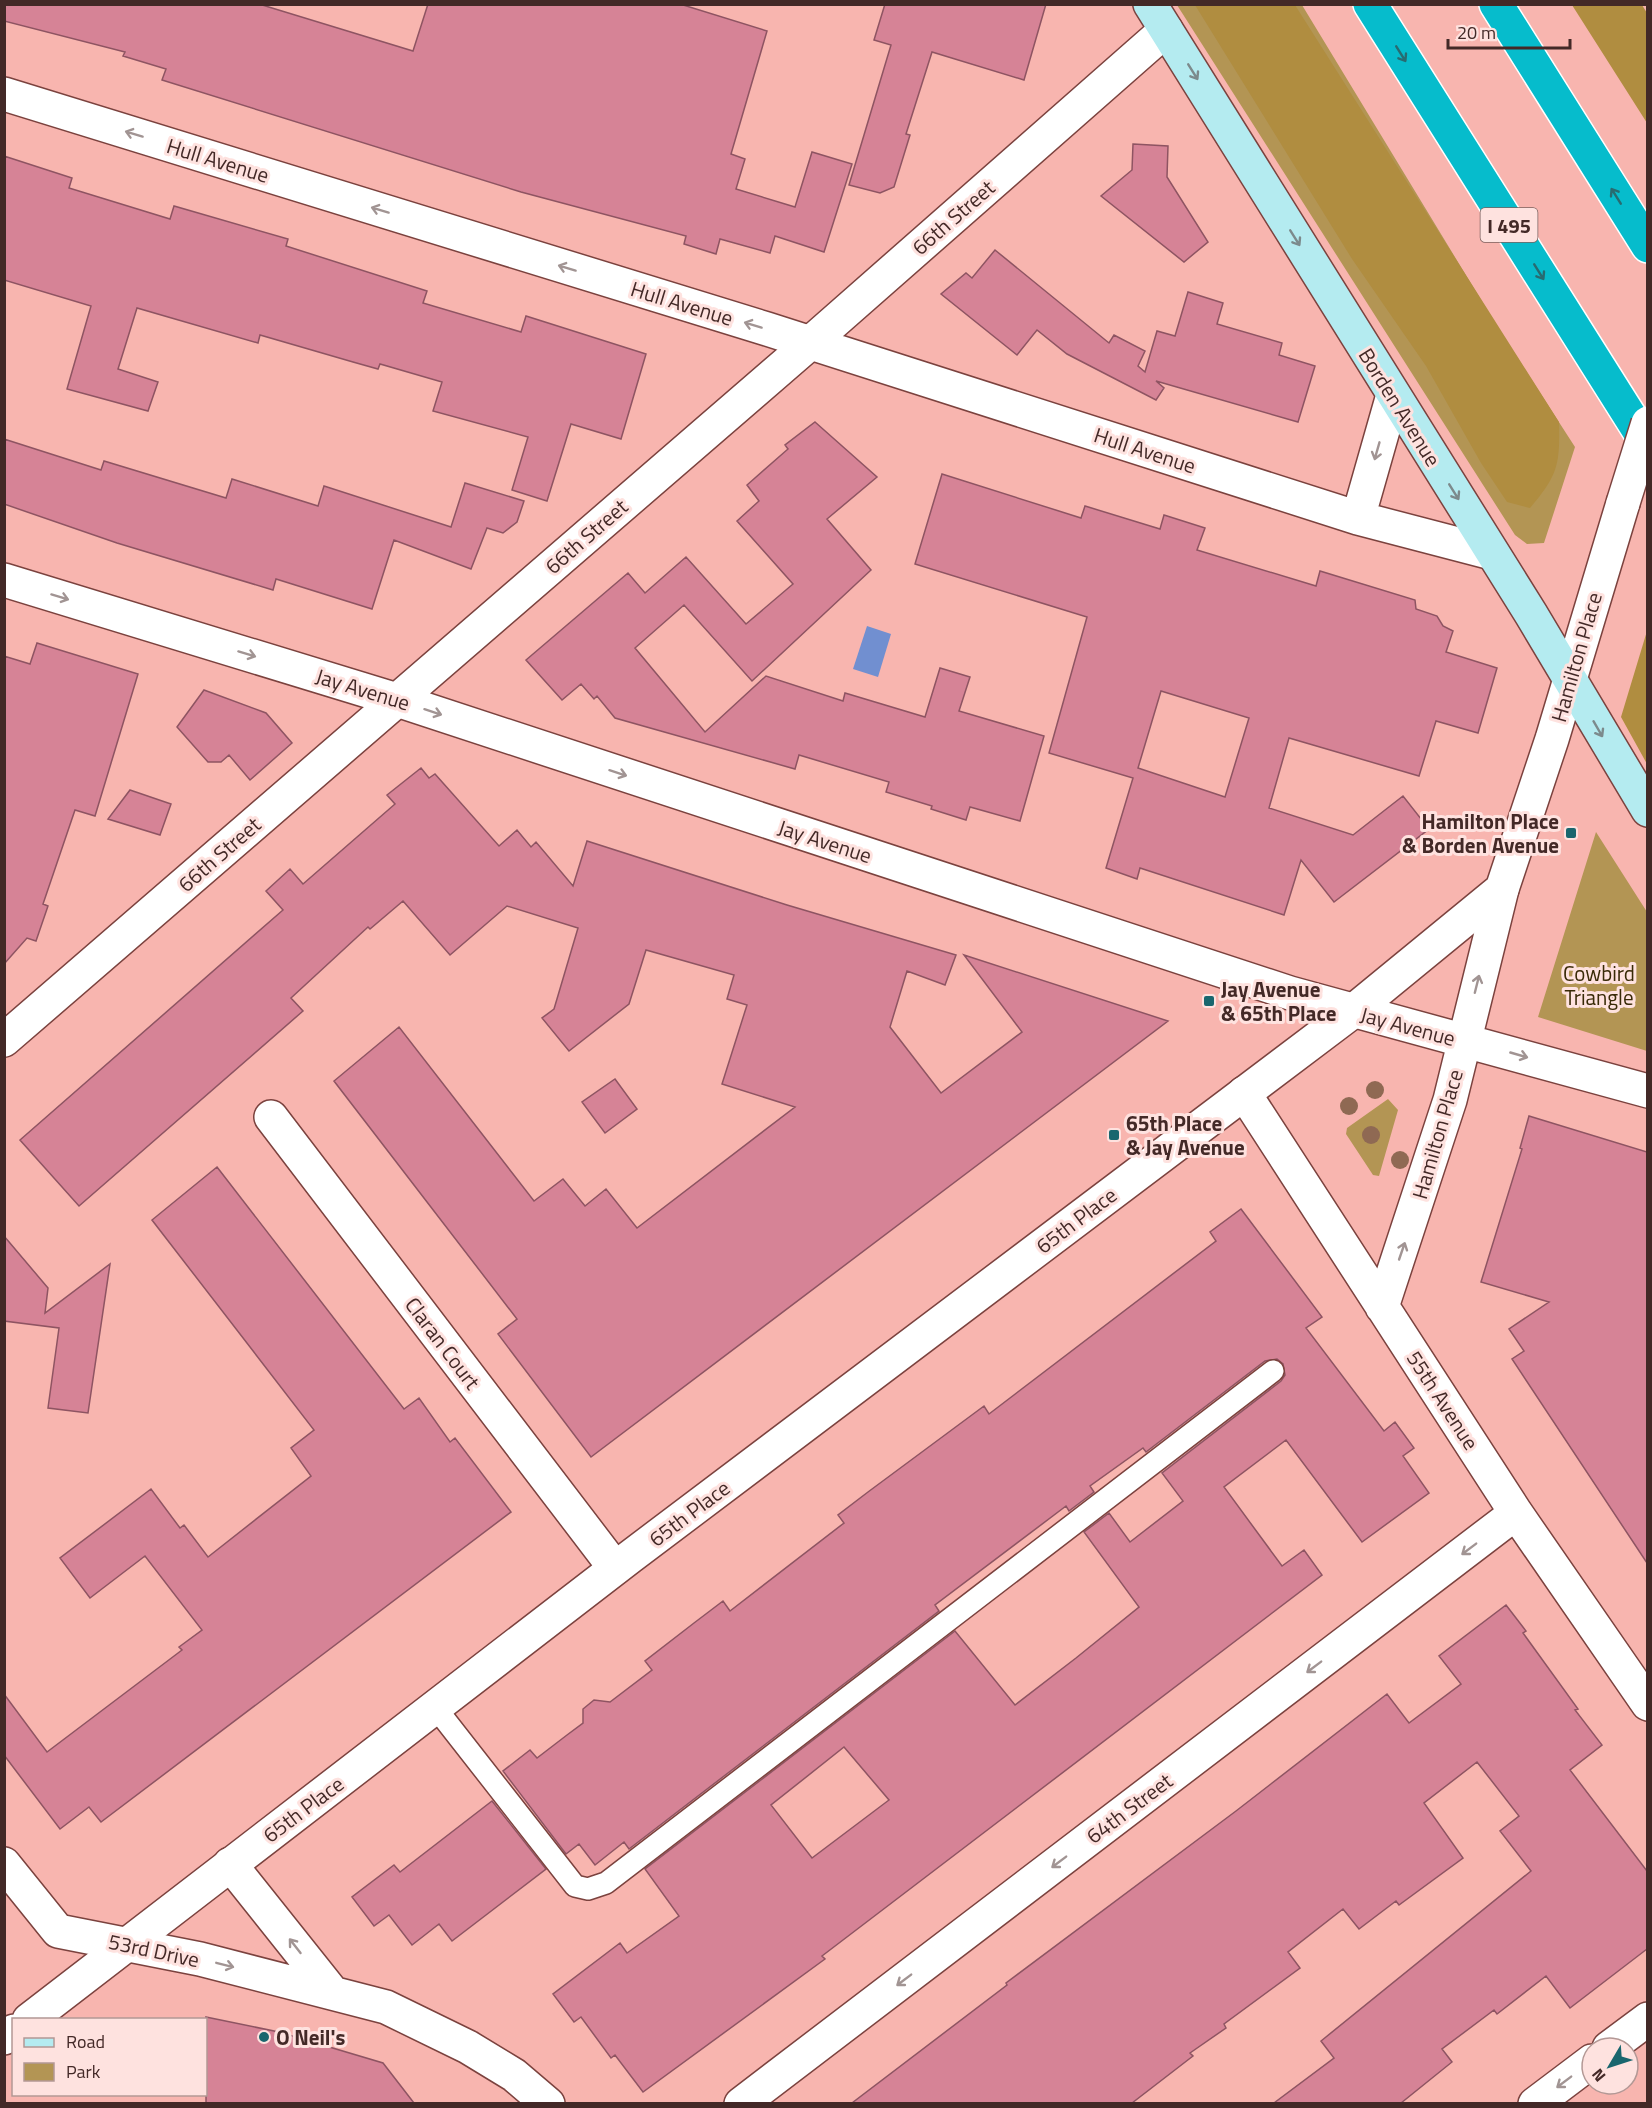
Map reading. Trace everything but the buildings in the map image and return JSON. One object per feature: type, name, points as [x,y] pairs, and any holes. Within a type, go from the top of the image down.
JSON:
[{"type":"highway","name":"I 495","points":[[1370,4],[1647,445]]},
{"type":"highway","points":[[1496,4],[1647,246]]},
{"type":"main road","name":"Borden Avenue","points":[[1158,17],[1492,553],[1647,810]]},
{"type":"street","name":"66th Street","points":[[4,1040],[809,344],[1158,17]]},
{"type":"street","name":"Hull Avenue","points":[[4,94],[809,344],[1358,518],[1492,553]]},
{"type":"street","points":[[1358,518],[1392,395]]},
{"type":"street","name":"Hamilton Place","points":[[1382,1307],[1448,1108],[1462,1041],[1502,889],[1552,739],[1647,423]]},
{"type":"street","name":"Jay Avenue","points":[[4,580],[397,700],[1352,1012],[1647,1091]]},
{"type":"street","points":[[1352,1012],[1502,889]]},
{"type":"street","name":"65th Place","points":[[29,2018],[615,1568],[1352,1012]]},
{"type":"street","name":"55th Avenue","points":[[1244,1093],[1516,1513],[1647,1704]]},
{"type":"street","name":"Claran Court","points":[[271,1117],[615,1568]]},
{"type":"street","name":"64th Street","points":[[741,2103],[1516,1513]]},
{"type":"street","name":"53rd Drive","points":[[4,1864],[58,1931],[127,1943],[386,2007],[468,2047],[514,2075],[548,2103]]},
{"type":"street","points":[[230,1864],[332,1992]]},
{"type":"street","points":[[1625,2036],[1647,2019]]},
{"type":"street","points":[[1535,2103],[1580,2070]]},
{"type":"lane","points":[[435,1707],[575,1886],[588,1888],[606,1883],[1273,1371]]},
{"type":"green space","points":[[1177,5],[1302,5],[1495,323],[1575,447],[1544,543],[1527,544],[1515,535]]},
{"type":"green space","name":"Cowbird Triangle","points":[[1596,832],[1647,912],[1647,1051],[1538,1017]]},
{"type":"green space","points":[[1388,1099],[1398,1110],[1379,1176],[1373,1175],[1346,1134],[1347,1128]]},
{"type":"shaded area","points":[[1195,5],[1295,5],[1559,422],[1558,459],[1552,478],[1530,508],[1507,502],[1481,463],[1426,366],[1352,259]]},
{"type":"shaded area","points":[[1572,5],[1642,5],[1647,13],[1647,123]]},
{"type":"shaded area","points":[[1647,631],[1647,764],[1621,717]]},
{"type":"water","points":[[867,626],[891,634],[878,677],[853,669]]},
{"type":"place","name":"Hamilton Place & Borden Avenue","points":[[1571,833]]},
{"type":"place","name":"Jay Avenue & 65th Place","points":[[1209,1001]]},
{"type":"place","name":"65th Place & Jay Avenue","points":[[1114,1135]]},
{"type":"place","name":"O Neil's","points":[[264,2037]]}]
